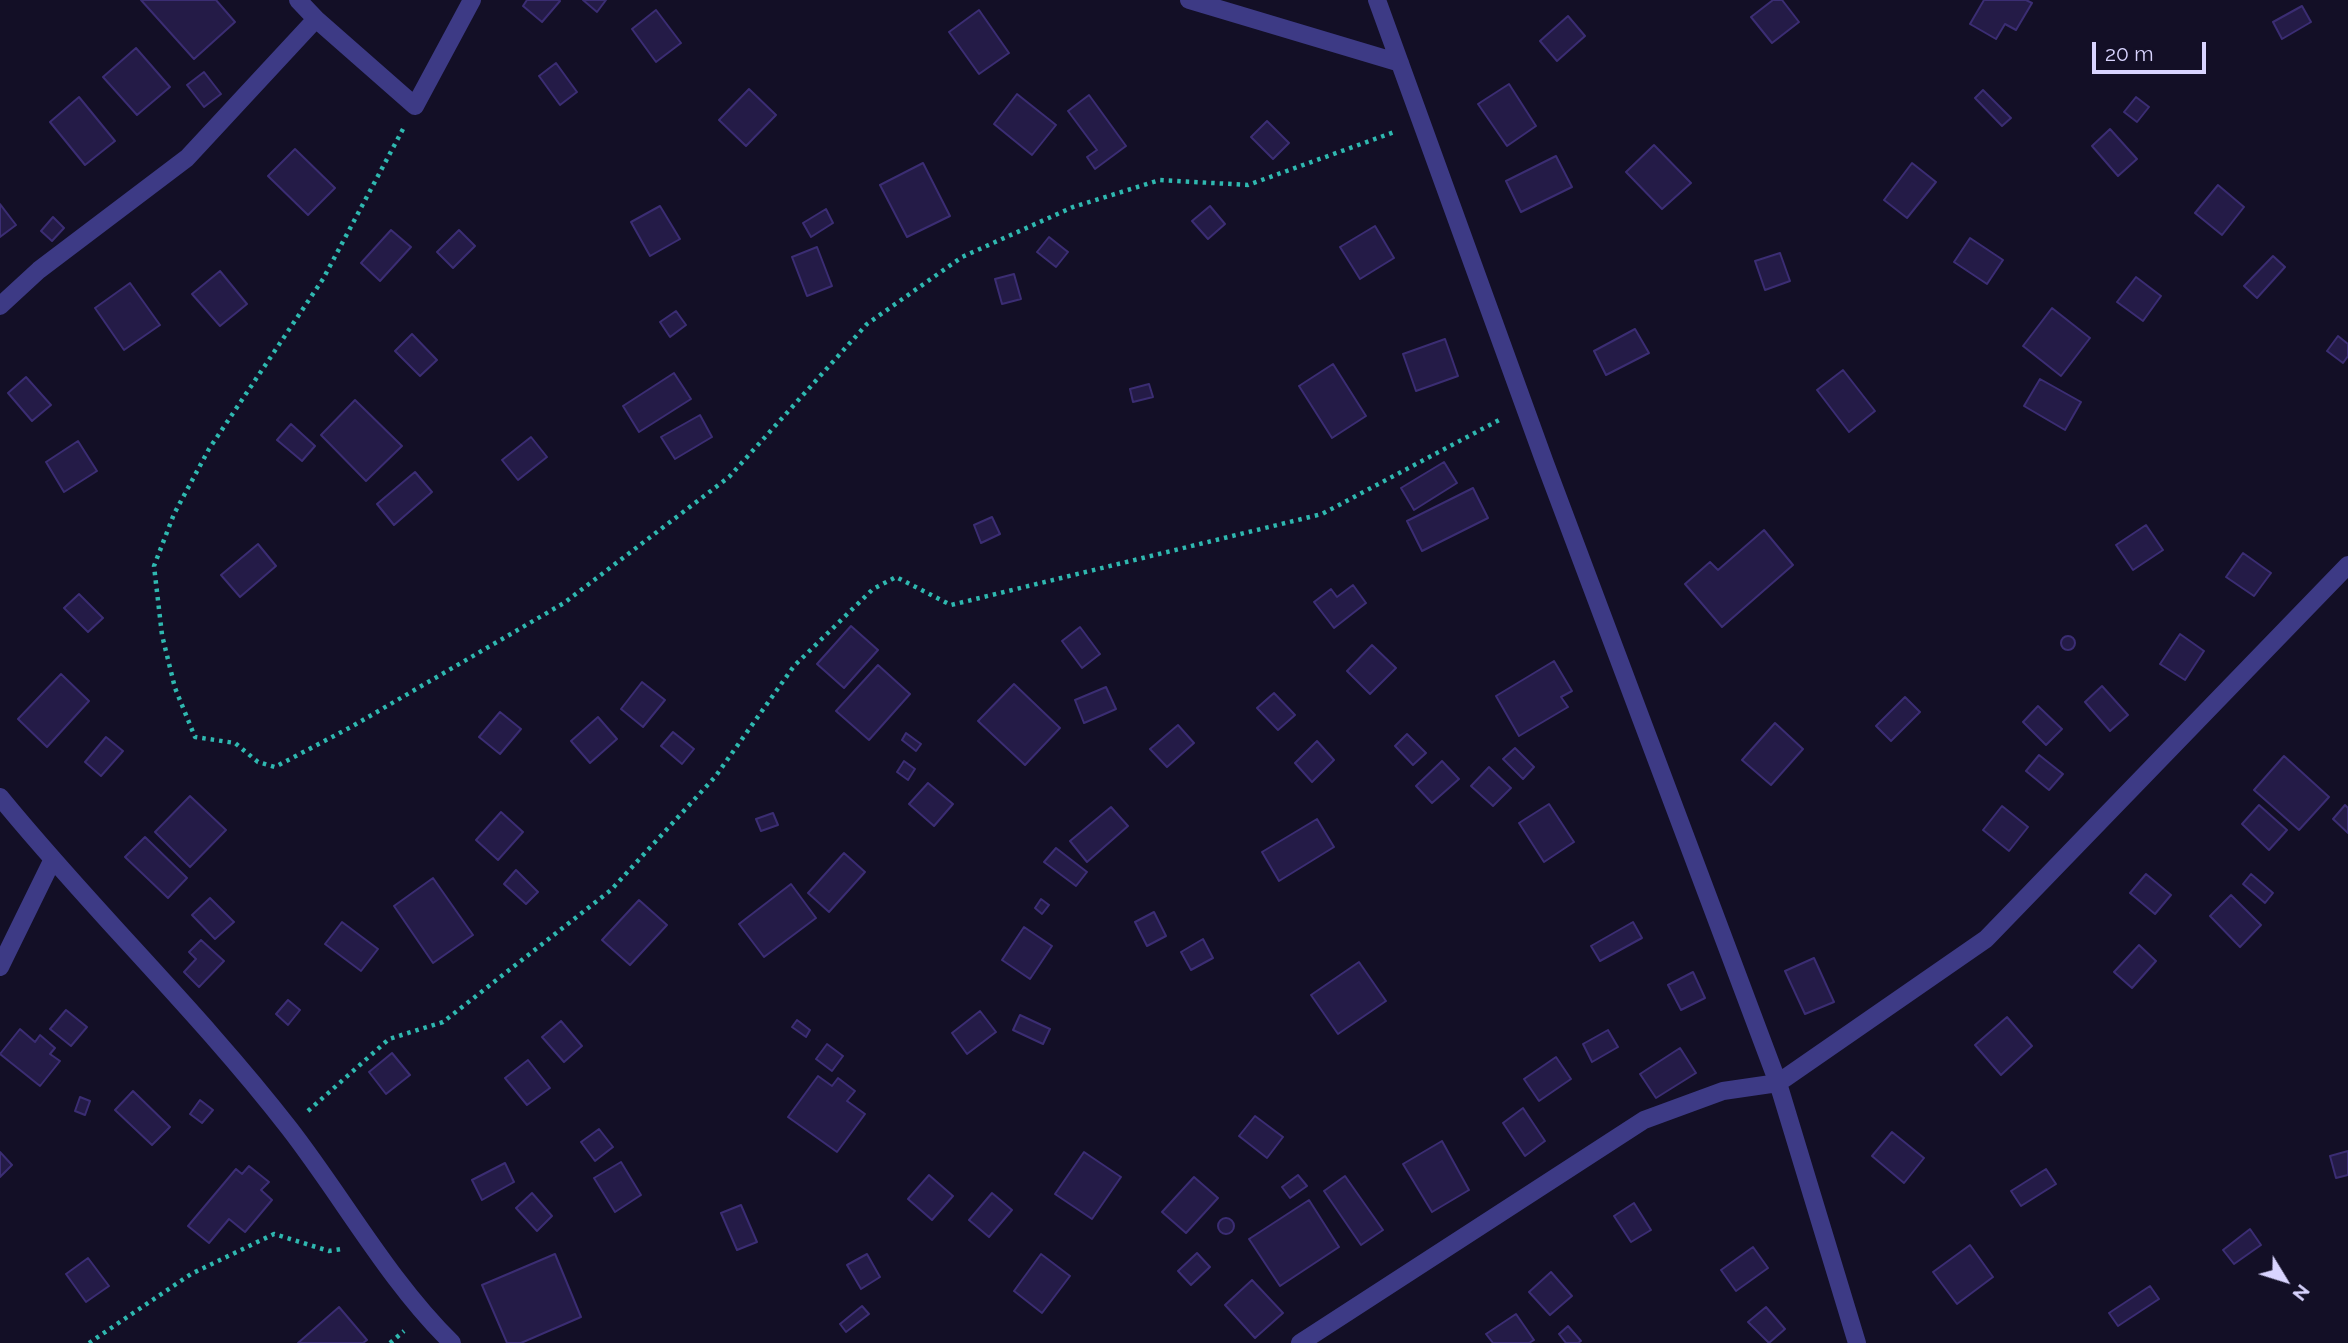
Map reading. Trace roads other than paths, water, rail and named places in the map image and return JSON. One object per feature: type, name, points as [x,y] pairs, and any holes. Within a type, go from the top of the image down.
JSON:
[{"type":"street","points":[[299,0],[316,19],[415,106],[472,0]]},
{"type":"street","points":[[1189,0],[1400,63]]},
{"type":"street","points":[[1377,0],[1525,407],[1778,1083],[1857,1343]]},
{"type":"street","points":[[0,306],[39,270],[187,158],[316,19]]},
{"type":"street","points":[[1300,1343],[1644,1120],[1723,1091],[1778,1083],[1986,939],[2348,565]]},
{"type":"street","points":[[0,797],[52,861],[200,1022],[289,1128],[423,1314],[452,1343]]},
{"type":"street","points":[[0,967],[52,861]]}]
